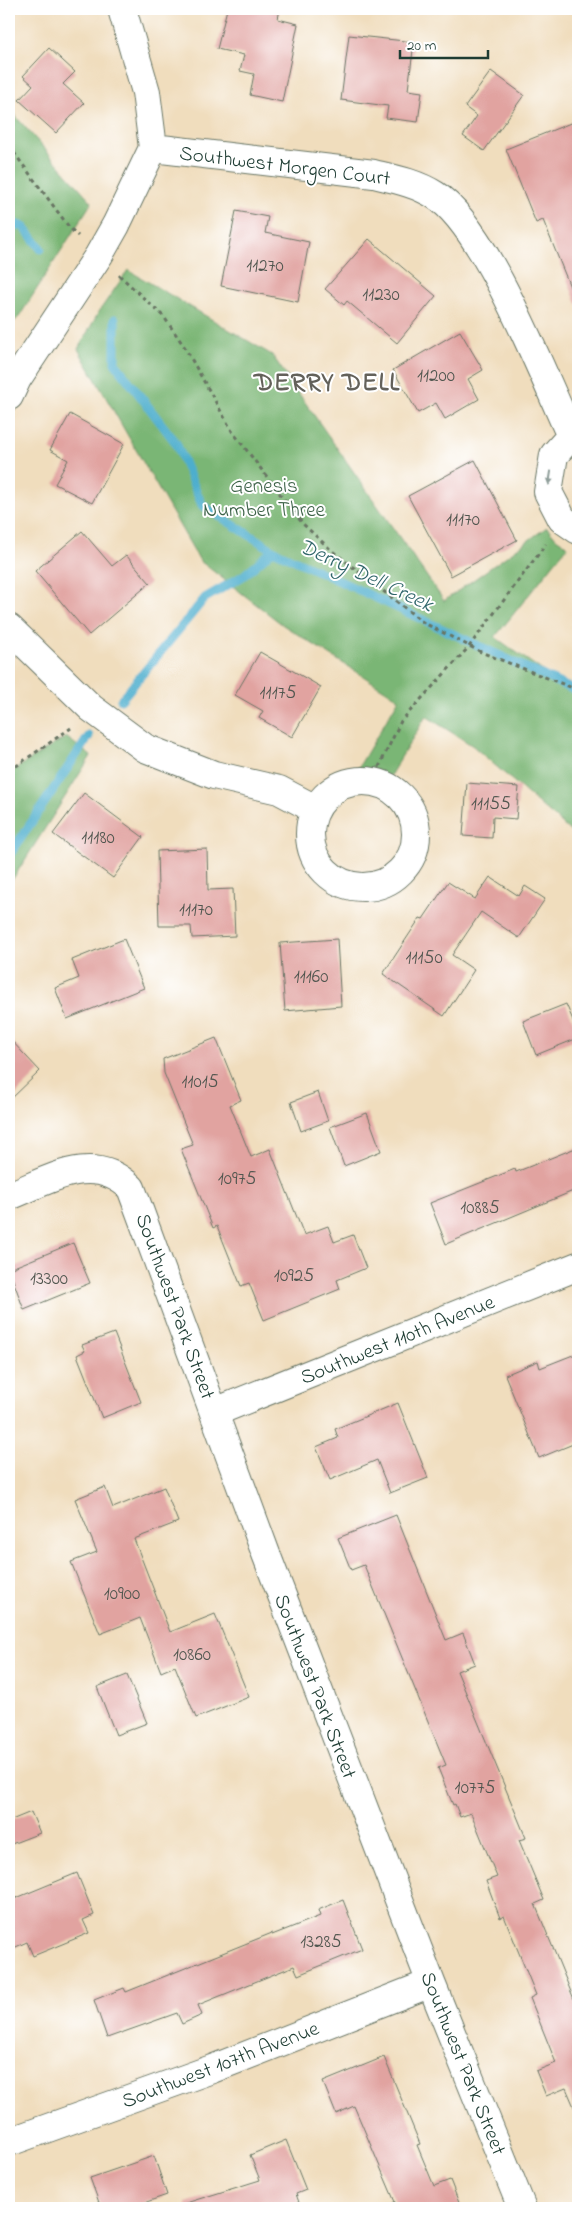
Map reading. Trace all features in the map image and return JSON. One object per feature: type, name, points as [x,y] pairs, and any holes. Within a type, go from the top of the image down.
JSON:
[{"type":"street","points":[[12,383],[99,255],[116,225],[153,148],[146,92],[122,9]]},
{"type":"street","name":"Southwest Morgen Court","points":[[153,148],[374,174],[407,181],[436,196],[460,218],[478,244],[575,434],[554,454],[548,492],[570,524]]},
{"type":"street","points":[[9,628],[91,708],[145,748],[214,775],[280,790],[316,809]]},
{"type":"street","points":[[369,780],[389,786],[406,801],[416,824],[416,846],[407,865],[391,880],[372,887],[352,886],[332,877],[317,860],[310,830],[316,809],[333,789],[349,782],[369,780]]},
{"type":"street","name":"Southwest Park Street","points":[[9,1196],[74,1171],[90,1168],[106,1171],[121,1178],[131,1188],[266,1554],[431,1984],[522,2208]]},
{"type":"street","name":"Southwest 110th Avenue","points":[[215,1412],[578,1266]]},
{"type":"street","name":"Southwest 107th Avenue","points":[[9,2142],[212,2069],[431,1984]]},
{"type":"path","points":[[9,146],[69,227]]},
{"type":"path","points":[[122,278],[164,317],[184,346],[232,431],[303,524],[359,574],[424,623],[469,647],[578,690]]},
{"type":"path","points":[[369,780],[377,771],[401,722],[469,647],[538,556],[570,524]]},
{"type":"path","points":[[9,771],[74,726],[91,708]]},
{"type":"green space","points":[[9,109],[92,202],[19,317],[9,327]]},
{"type":"green space","name":"Genesis Number Three","points":[[128,270],[272,355],[444,601],[547,527],[556,538],[568,546],[495,637],[578,696],[578,838],[473,746],[426,716],[388,779],[355,773],[399,699],[283,625],[200,561],[78,349],[100,310]]},
{"type":"green space","points":[[66,737],[91,756],[9,885],[9,773]]},
{"type":"building","points":[[227,9],[280,9],[278,19],[298,24],[282,102],[250,95],[254,74],[240,71],[244,55],[217,49]]},
{"type":"building","points":[[349,35],[414,42],[408,90],[422,92],[418,122],[386,118],[388,106],[341,100]]},
{"type":"building","points":[[49,48],[75,72],[63,84],[84,103],[56,133],[19,100],[33,85],[23,76]]},
{"type":"building","points":[[491,71],[524,95],[484,151],[463,136],[477,116],[465,107]]},
{"type":"building","points":[[578,120],[577,304],[543,220],[536,223],[506,149]]},
{"type":"building","points":[[236,211],[268,217],[265,233],[309,242],[298,302],[221,286]]},
{"type":"building","points":[[369,239],[436,296],[397,343],[347,301],[344,305],[325,289]]},
{"type":"building","points":[[460,331],[483,370],[468,379],[479,399],[445,419],[436,403],[418,413],[393,370]]},
{"type":"building","points":[[70,414],[124,444],[92,503],[55,484],[68,460],[50,450]]},
{"type":"building","points":[[475,460],[517,540],[451,576],[408,496]]},
{"type":"building","points":[[82,531],[112,566],[126,555],[150,583],[89,635],[35,571]]},
{"type":"building","points":[[260,652],[321,687],[292,737],[259,718],[263,711],[235,695]]},
{"type":"building","points":[[467,783],[519,787],[516,819],[493,817],[492,838],[463,836]]},
{"type":"building","points":[[84,793],[143,837],[113,878],[53,834]]},
{"type":"building","points":[[207,849],[208,890],[233,889],[235,936],[192,938],[191,926],[159,926],[157,851]]},
{"type":"building","points":[[490,877],[519,896],[525,886],[545,899],[519,938],[481,912],[452,955],[474,970],[444,1016],[383,974],[420,918],[423,919],[448,882],[475,899]]},
{"type":"building","points":[[124,939],[144,988],[67,1019],[55,988],[79,978],[72,960]]},
{"type":"building","points":[[337,939],[341,1006],[285,1011],[280,943]]},
{"type":"building","points":[[566,1004],[578,1032],[578,1038],[536,1055],[523,1021]]},
{"type":"building","points":[[9,1038],[40,1071],[9,1101]]},
{"type":"building","points":[[216,1038],[241,1100],[230,1105],[251,1157],[270,1149],[304,1235],[328,1226],[334,1242],[353,1235],[366,1268],[337,1280],[340,1289],[264,1320],[249,1283],[241,1286],[217,1226],[213,1228],[181,1149],[193,1145],[164,1073],[163,1059]]},
{"type":"building","points":[[318,1092],[328,1121],[301,1131],[291,1102]]},
{"type":"building","points":[[367,1113],[381,1151],[344,1166],[330,1127]]},
{"type":"building","points":[[578,1147],[578,1189],[446,1244],[430,1203],[515,1169],[516,1172]]},
{"type":"building","points":[[73,1243],[90,1283],[24,1310],[9,1269]]},
{"type":"building","points":[[114,1333],[141,1402],[102,1418],[77,1355],[85,1351],[82,1345]]},
{"type":"building","points":[[578,1353],[578,1442],[539,1458],[505,1375],[538,1361],[540,1368]]},
{"type":"building","points":[[398,1403],[428,1478],[390,1493],[377,1460],[330,1480],[316,1447],[338,1438],[335,1429]]},
{"type":"building","points":[[105,1487],[113,1508],[164,1487],[178,1522],[134,1539],[170,1632],[215,1614],[249,1697],[196,1718],[175,1666],[161,1672],[140,1618],[100,1634],[71,1562],[97,1552],[75,1499]]},
{"type":"building","points":[[396,1515],[446,1640],[463,1633],[475,1664],[457,1671],[526,1838],[519,1840],[544,1900],[535,1904],[578,2009],[578,2116],[566,2088],[546,2096],[536,2071],[556,2063],[530,1998],[536,1995],[504,1916],[500,1918],[486,1881],[497,1877],[471,1813],[460,1817],[455,1804],[453,1805],[438,1768],[446,1765],[364,1565],[351,1570],[338,1538]]},
{"type":"building","points":[[127,1675],[147,1723],[116,1735],[97,1687]]},
{"type":"building","points":[[31,1812],[40,1833],[9,1845],[9,1821]]},
{"type":"building","points":[[77,1873],[94,1915],[83,1920],[89,1933],[33,1956],[27,1942],[9,1950],[9,1901]]},
{"type":"building","points":[[343,1900],[362,1949],[298,1975],[294,1966],[198,2005],[202,2015],[182,2024],[177,2013],[107,2038],[94,2000],[124,1988],[126,1992],[272,1933],[272,1935],[320,1916],[318,1910]]},
{"type":"building","points":[[384,2057],[420,2144],[417,2145],[434,2186],[450,2180],[461,2208],[383,2208],[395,2202],[354,2106],[336,2114],[323,2082]]},
{"type":"building","points":[[286,2140],[306,2190],[296,2194],[301,2208],[187,2208],[186,2203],[260,2180],[250,2155]]},
{"type":"building","points":[[154,2156],[167,2195],[129,2208],[101,2208],[90,2178]]},
{"type":"waterway","name":"Derry Dell Creek","points":[[9,222],[24,227],[41,249]]},
{"type":"waterway","name":"Derry Dell Creek","points":[[115,319],[115,363],[176,443],[202,505],[273,550],[578,692]]},
{"type":"waterway","points":[[121,700],[205,598],[243,576],[273,550]]},
{"type":"waterway","points":[[9,856],[89,736]]},
{"type":"district","name":"DERRY DELL","points":[[327,381]]}]
